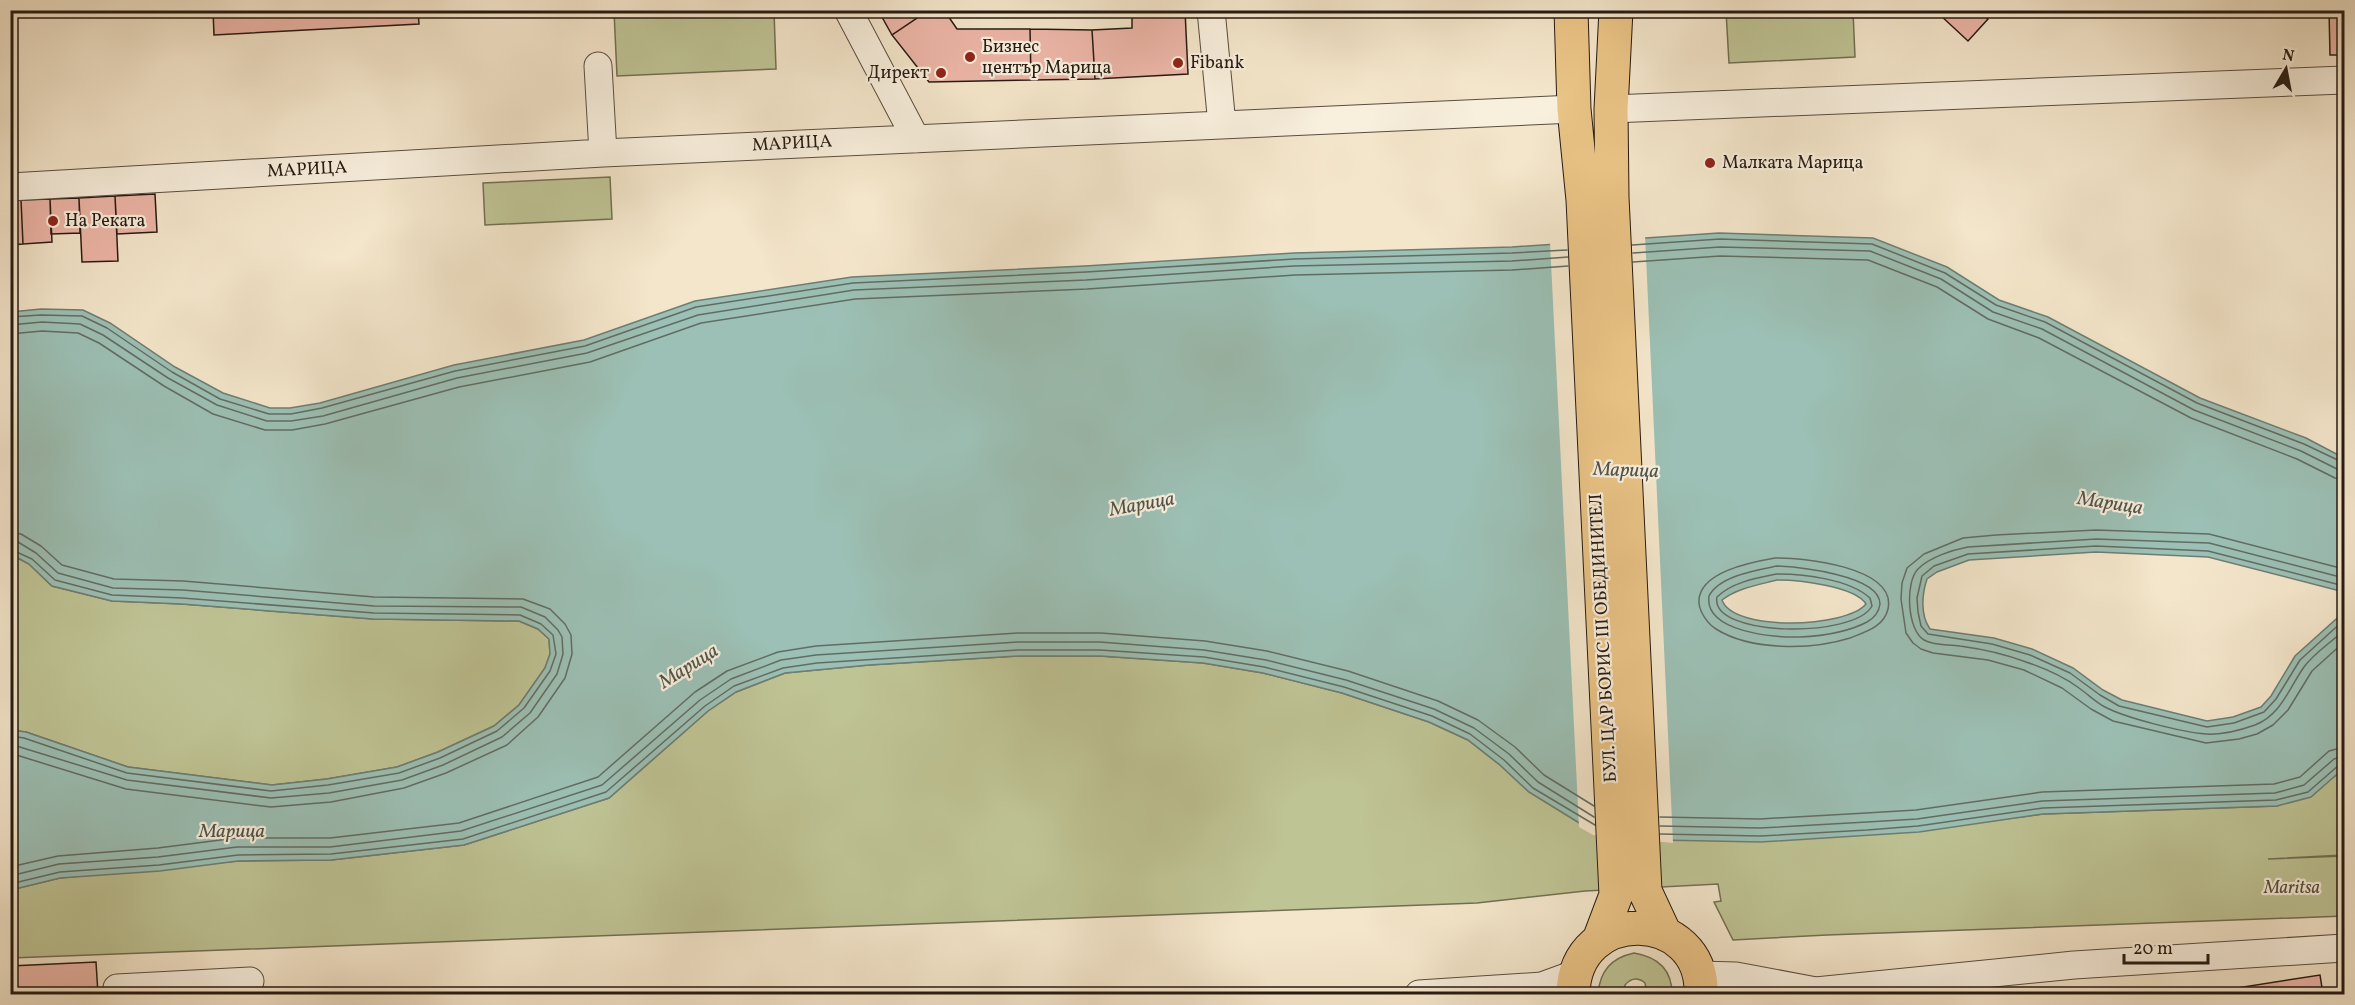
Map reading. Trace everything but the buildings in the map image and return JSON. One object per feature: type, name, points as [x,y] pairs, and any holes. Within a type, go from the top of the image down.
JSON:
[{"type":"main road","name":"БУЛ. ЦАР БОРИС III ОБЕДИНИТЕЛ","points":[[1571,10],[1574,109],[1597,198]]},
{"type":"main road","name":"БУЛ. ЦАР БОРИС III ОБЕДИНИТЕЛ","points":[[1561,987],[1584,955],[1599,940],[1630,893],[1597,198],[1611,109],[1616,10]]},
{"type":"main road","name":"БУЛ. ЦАР БОРИС III ОБЕДИНИТЕЛ","points":[[1630,893],[1665,934]]},
{"type":"main road","name":"БУЛ. ЦАР БОРИС III ОБЕДИНИТЕЛ","points":[[1599,940],[1614,931],[1631,928],[1649,928],[1665,934],[1680,944],[1692,958],[1700,985]]},
{"type":"street","points":[[848,10],[916,139]]},
{"type":"street","points":[[1211,10],[1222,125]]},
{"type":"street","points":[[598,66],[603,153]]},
{"type":"street","points":[[1611,109],[2344,80]]},
{"type":"street","name":"МАРИЦА","points":[[10,187],[603,153],[1574,109]]},
{"type":"street","points":[[1700,985],[1736,976],[1809,993],[2074,964],[2344,948]]},
{"type":"street","points":[[117,994],[117,988],[250,981]]},
{"type":"street","points":[[1419,994],[1561,987]]},
{"type":"green space","points":[[614,11],[774,11],[776,69],[617,76]]},
{"type":"green space","points":[[1726,11],[1853,11],[1855,57],[1729,63]]},
{"type":"green space","points":[[610,177],[612,219],[485,225],[483,183]]},
{"type":"green space","points":[[10,554],[29,564],[52,586],[112,601],[182,604],[373,619],[519,621],[538,629],[549,639],[550,654],[545,668],[519,705],[494,726],[438,752],[397,767],[327,779],[272,785],[128,767],[26,732],[11,730]]},
{"type":"green space","name":"Maritsa","points":[[1019,656],[1100,656],[1203,663],[1263,673],[1342,693],[1429,722],[1468,740],[1529,792],[1594,832],[1983,822],[2043,814],[2277,806],[2334,777],[2344,768],[2344,855],[2268,859],[2344,856],[2344,916],[1733,940],[1714,902],[1721,901],[1718,884],[1585,891],[1477,903],[11,958],[10,890],[60,878],[238,861],[331,860],[464,845],[609,798],[708,711],[736,692],[785,673],[869,665]]},
{"type":"green space","points":[[1634,953],[1657,961],[1662,966],[1669,978],[1672,994],[1647,994],[1645,983],[1635,979],[1625,985],[1623,994],[1598,994],[1601,979],[1608,967],[1619,958]]},
{"type":"water","name":"Марица","points":[[1719,233],[1873,238],[1947,267],[1999,300],[2048,317],[2200,398],[2306,438],[2344,458],[2344,592],[2208,557],[2096,552],[1969,560],[1937,572],[1927,579],[1923,604],[1930,629],[1994,638],[2032,649],[2073,668],[2103,690],[2122,700],[2207,721],[2233,717],[2261,707],[2271,696],[2295,656],[2344,612],[2344,768],[2311,797],[2277,806],[2043,814],[1919,832],[1761,842],[1659,840],[1594,832],[1529,792],[1468,740],[1429,722],[1342,693],[1263,673],[1203,663],[1100,656],[1019,656],[869,665],[785,673],[736,692],[708,711],[609,798],[464,845],[331,860],[238,861],[160,871],[60,878],[11,890],[10,730],[26,732],[128,767],[272,785],[327,779],[397,767],[438,752],[494,726],[519,705],[545,668],[550,654],[549,639],[538,629],[519,621],[373,619],[182,604],[112,601],[52,586],[29,564],[11,554],[11,312],[41,309],[83,310],[110,323],[175,367],[223,393],[270,408],[290,408],[320,403],[454,365],[584,340],[695,301],[852,277],[1294,253],[1512,247]],"holes":[[[1786,580],[1839,588],[1860,598],[1866,604],[1855,612],[1837,618],[1791,623],[1746,618],[1731,610],[1722,600],[1748,587]]]},
{"type":"pier","points":[[1645,235],[1673,843],[1593,835],[1579,827],[1550,242]]},
{"type":"place","name":"Бизнес център Марица","points":[[970,57]]},
{"type":"place","name":"Fibank","points":[[1178,63]]},
{"type":"place","name":"Директ","points":[[941,73]]},
{"type":"place","name":"Малката Марица","points":[[1710,163]]},
{"type":"place","name":"На Реката","points":[[53,221]]}]
